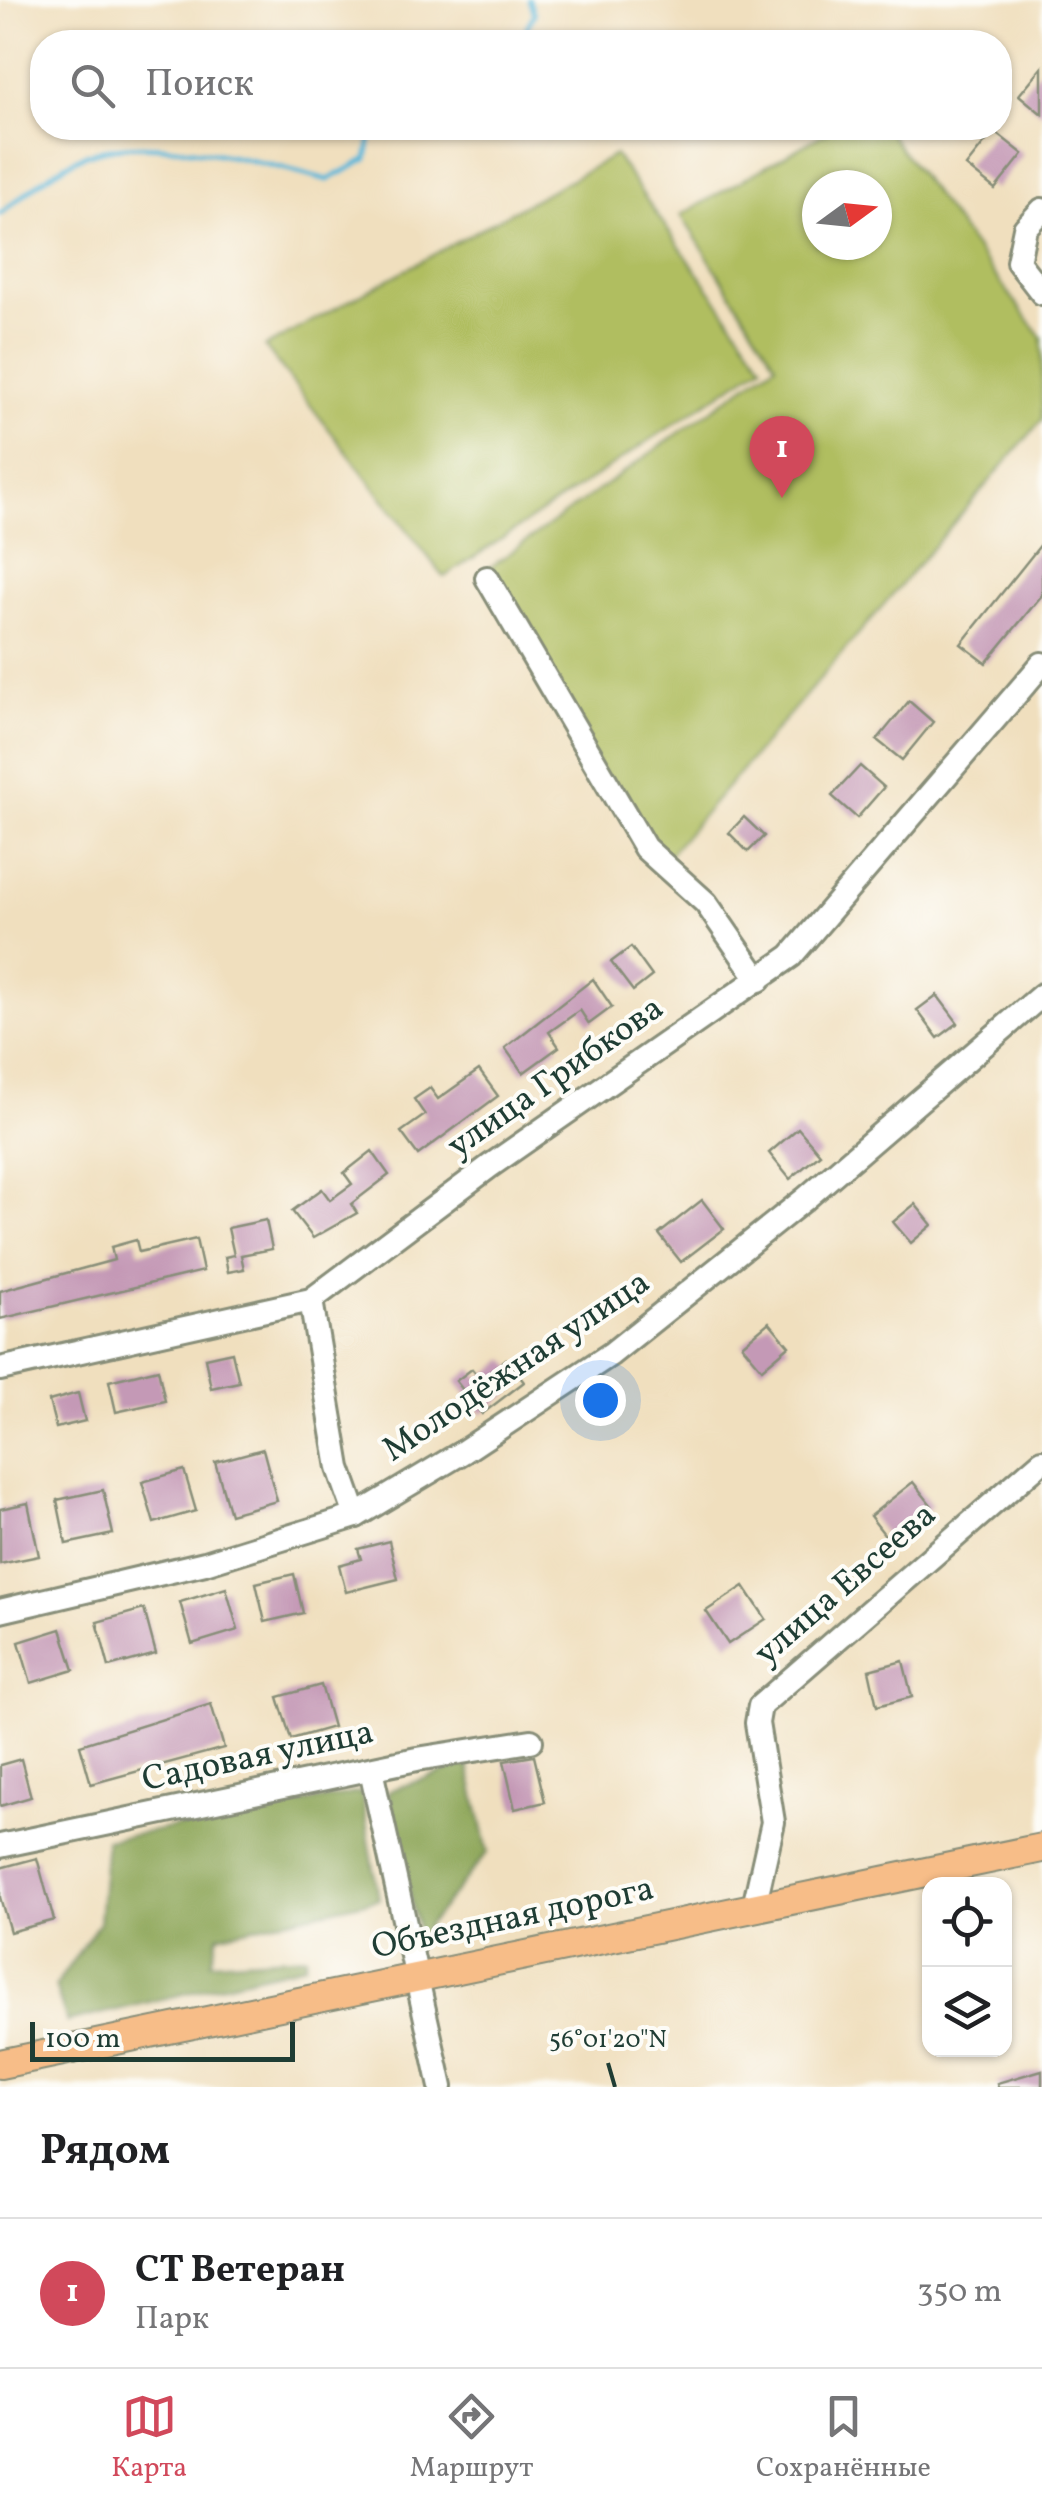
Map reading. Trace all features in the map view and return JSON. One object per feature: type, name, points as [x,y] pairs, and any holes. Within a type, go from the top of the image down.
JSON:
[{"type":"main road","name":"Объездная дорога","points":[[0,2064],[1042,1848]]},
{"type":"street","points":[[1042,210],[1026,228],[1018,262],[1042,293]]},
{"type":"street","points":[[486,578],[645,848],[706,903],[759,980]]},
{"type":"street","name":"улица Грибкова","points":[[0,1370],[311,1300],[490,1166],[791,956],[1042,664]]},
{"type":"street","name":"Молодёжная улица","points":[[0,1611],[205,1563],[356,1516],[463,1452],[611,1354],[805,1199],[1042,994]]},
{"type":"street","points":[[311,1300],[339,1468],[356,1516]]},
{"type":"street","name":"улица Евсеева","points":[[754,1907],[773,1822],[758,1723],[760,1706],[1042,1461]]},
{"type":"street","name":"Садовая улица","points":[[0,1846],[531,1741]]},
{"type":"street","points":[[371,1770],[441,2087]]},
{"type":"green space","points":[[813,140],[894,140],[1042,338],[1042,420],[660,865],[479,575],[776,364],[681,215]]},
{"type":"green space","points":[[615,155],[763,365],[444,577],[265,347]]},
{"type":"green space","points":[[468,1764],[488,1852],[419,1936],[388,1791]]},
{"type":"green space","points":[[361,1792],[379,1899],[218,1935],[211,1962],[306,1956],[304,1965],[67,2022],[55,1986],[99,1923],[106,1840]]},
{"type":"building","points":[[1042,67],[1042,114],[1019,95]]},
{"type":"building","points":[[987,140],[1005,140],[1023,154],[995,189],[966,166]]},
{"type":"building","points":[[1042,543],[1042,595],[986,663],[961,644]]},
{"type":"building","points":[[909,701],[933,722],[902,760],[877,740]]},
{"type":"building","points":[[860,766],[884,787],[857,818],[832,796]]},
{"type":"building","points":[[744,817],[764,836],[748,852],[729,833]]},
{"type":"building","points":[[631,947],[652,976],[633,991],[611,962]]},
{"type":"building","points":[[593,979],[612,1007],[589,1024],[580,1010],[549,1032],[559,1047],[523,1073],[505,1048]]},
{"type":"building","points":[[937,995],[958,1023],[938,1038],[917,1010]]},
{"type":"building","points":[[479,1070],[498,1096],[418,1155],[401,1132],[425,1115],[414,1099],[430,1088],[438,1099]]},
{"type":"building","points":[[798,1128],[820,1154],[790,1179],[769,1153]]},
{"type":"building","points":[[372,1151],[389,1175],[351,1204],[357,1213],[313,1238],[292,1211],[322,1189],[330,1200],[352,1184],[344,1173]]},
{"type":"building","points":[[702,1200],[724,1229],[681,1262],[659,1234]]},
{"type":"building","points":[[915,1204],[932,1225],[911,1243],[893,1222]]},
{"type":"building","points":[[266,1220],[272,1249],[241,1255],[244,1269],[228,1272],[225,1257],[234,1255],[228,1228]]},
{"type":"building","points":[[196,1239],[203,1271],[0,1319],[0,1291],[114,1260],[111,1247],[136,1240],[139,1252]]},
{"type":"building","points":[[769,1322],[789,1346],[762,1369],[742,1345]]},
{"type":"building","points":[[232,1352],[239,1382],[211,1388],[205,1358]]},
{"type":"building","points":[[506,1359],[524,1382],[482,1414],[456,1381],[472,1369],[480,1379]]},
{"type":"building","points":[[158,1369],[165,1401],[116,1412],[109,1381]]},
{"type":"building","points":[[78,1393],[85,1421],[56,1428],[49,1401]]},
{"type":"building","points":[[263,1449],[277,1501],[230,1514],[215,1462]]},
{"type":"building","points":[[184,1470],[196,1511],[154,1523],[142,1482]]},
{"type":"building","points":[[913,1482],[932,1506],[888,1539],[870,1516]]},
{"type":"building","points":[[103,1490],[113,1534],[66,1544],[57,1500]]},
{"type":"building","points":[[28,1503],[39,1556],[0,1564],[0,1509]]},
{"type":"building","points":[[389,1541],[398,1579],[346,1592],[339,1565],[361,1559],[358,1549]]},
{"type":"building","points":[[294,1574],[303,1613],[265,1622],[256,1583]]},
{"type":"building","points":[[744,1586],[766,1619],[728,1644],[706,1611]]},
{"type":"building","points":[[226,1588],[238,1630],[192,1644],[180,1602]]},
{"type":"building","points":[[144,1609],[156,1654],[109,1667],[97,1622]]},
{"type":"building","points":[[61,1629],[74,1670],[31,1683],[19,1642]]},
{"type":"building","points":[[903,1661],[912,1697],[877,1706],[869,1670]]},
{"type":"building","points":[[321,1685],[333,1727],[291,1739],[278,1697]]},
{"type":"building","points":[[211,1704],[224,1748],[91,1784],[80,1745]]},
{"type":"building","points":[[534,1756],[545,1802],[515,1809],[504,1761]]},
{"type":"building","points":[[21,1759],[31,1797],[0,1806],[0,1765]]},
{"type":"building","points":[[37,1858],[54,1920],[10,1932],[0,1897],[0,1868]]},
{"type":"building","points":[[1042,2070],[1042,2087],[998,2087],[997,2083]]},
{"type":"waterway","points":[[525,30],[534,14],[529,0]]},
{"type":"waterway","points":[[0,214],[46,178],[98,151],[152,146],[182,149],[328,180],[367,159],[371,140]]},
{"type":"place","name":"СТ Ветеран","points":[[782,498]]}]
